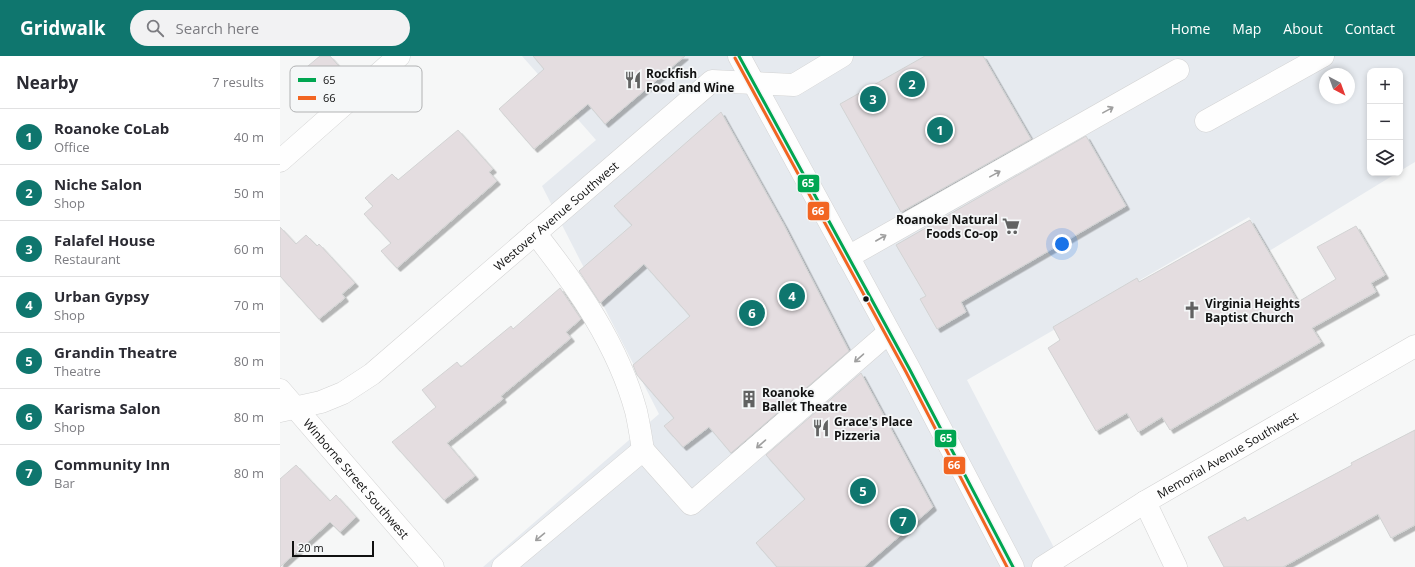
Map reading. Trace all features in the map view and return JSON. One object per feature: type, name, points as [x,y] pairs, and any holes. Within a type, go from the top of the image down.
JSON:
[{"type":"street","points":[[388,66],[399,56]]},
{"type":"street","points":[[739,56],[962,468],[1013,567]]},
{"type":"street","name":"Westover Avenue Southwest","points":[[288,410],[321,402],[343,394],[372,374],[712,81],[794,84],[842,56]]},
{"type":"street","points":[[1206,121],[1323,56]]},
{"type":"street","points":[[848,257],[1178,70]]},
{"type":"street","points":[[280,160],[335,112]]},
{"type":"street","points":[[536,233],[557,260],[598,322],[618,364],[636,410],[643,450],[691,504],[888,333]]},
{"type":"street","name":"Memorial Avenue Southwest","points":[[1042,567],[1145,502],[1415,346]]},
{"type":"street","name":"Winborne Street Southwest","points":[[280,390],[288,410],[433,567]]},
{"type":"street","points":[[503,567],[643,450]]},
{"type":"street","points":[[1145,502],[1176,567]]},
{"type":"shaded area","points":[[522,56],[1415,56],[1415,162],[1403,169],[1403,68],[1367,68],[1367,176],[1392,176],[1269,251],[1249,217],[967,380],[1064,567],[483,567],[659,414],[542,186],[596,140]]},
{"type":"building","points":[[320,56],[330,56],[339,66],[308,66]]},
{"type":"building","points":[[533,56],[685,56],[605,124],[588,104],[534,149],[499,109],[544,69]]},
{"type":"building","points":[[925,56],[983,56],[1031,139],[901,212],[840,104]]},
{"type":"building","points":[[721,112],[784,225],[849,351],[731,453],[709,427],[683,447],[664,426],[674,418],[637,375],[633,365],[690,316],[644,264],[600,303],[579,271],[632,225],[614,206]]},
{"type":"building","points":[[458,130],[493,169],[489,172],[497,181],[397,268],[381,251],[391,243],[364,214],[373,206],[365,198],[392,174],[398,180]]},
{"type":"building","name":"Roanoke Natural Foods Co-op","points":[[1086,136],[1126,206],[961,302],[966,312],[937,329],[920,299],[926,296],[896,245]]},
{"type":"building","name":"Virginia Heights Baptist Church","points":[[1250,220],[1298,302],[1336,279],[1317,247],[1356,226],[1385,275],[1371,283],[1376,292],[1312,328],[1321,342],[1170,430],[1162,417],[1138,432],[1127,413],[1096,431],[1048,348],[1060,340],[1053,327],[1137,278],[1139,282]]},
{"type":"building","points":[[280,227],[296,244],[306,235],[317,246],[319,244],[355,283],[342,294],[345,298],[319,319],[280,276]]},
{"type":"building","points":[[560,288],[581,319],[566,332],[571,338],[501,396],[503,399],[447,443],[475,476],[444,500],[392,442],[436,407],[422,390],[457,362],[461,367],[511,326],[513,329]]},
{"type":"building","points":[[861,373],[933,507],[864,567],[777,567],[756,543],[805,499],[766,455]]},
{"type":"building","points":[[1415,430],[1415,525],[1391,538],[1378,514],[1283,567],[1224,567],[1208,537],[1245,517],[1247,521],[1352,465],[1351,463]]},
{"type":"building","points":[[296,465],[330,501],[336,495],[356,517],[340,532],[330,522],[280,567],[280,479]]},
{"type":"transit line","name":"65","points":[[739,56],[910,370],[1013,567]]},
{"type":"transit line","name":"66","points":[[735,58],[906,372],[1007,567]]},
{"type":"place","name":"Rockfish Food and Wine","points":[[633,80]]},
{"type":"place","name":"Niche Salon","points":[[912,84]]},
{"type":"place","name":"Falafel House","points":[[873,99]]},
{"type":"place","name":"Roanoke CoLab","points":[[940,130]]},
{"type":"place","name":"Roanoke Natural Foods Co-op","points":[[1011,226]]},
{"type":"place","name":"Urban Gypsy","points":[[792,296]]},
{"type":"place","name":"Virginia Heights Baptist Church","points":[[1192,310]]},
{"type":"place","name":"Karisma Salon","points":[[752,313]]},
{"type":"place","name":"Roanoke Ballet Theatre","points":[[749,399]]},
{"type":"place","name":"Grace's Place Pizzeria","points":[[821,428]]},
{"type":"place","name":"Grandin Theatre","points":[[863,491]]},
{"type":"place","name":"Community Inn","points":[[903,521]]}]
